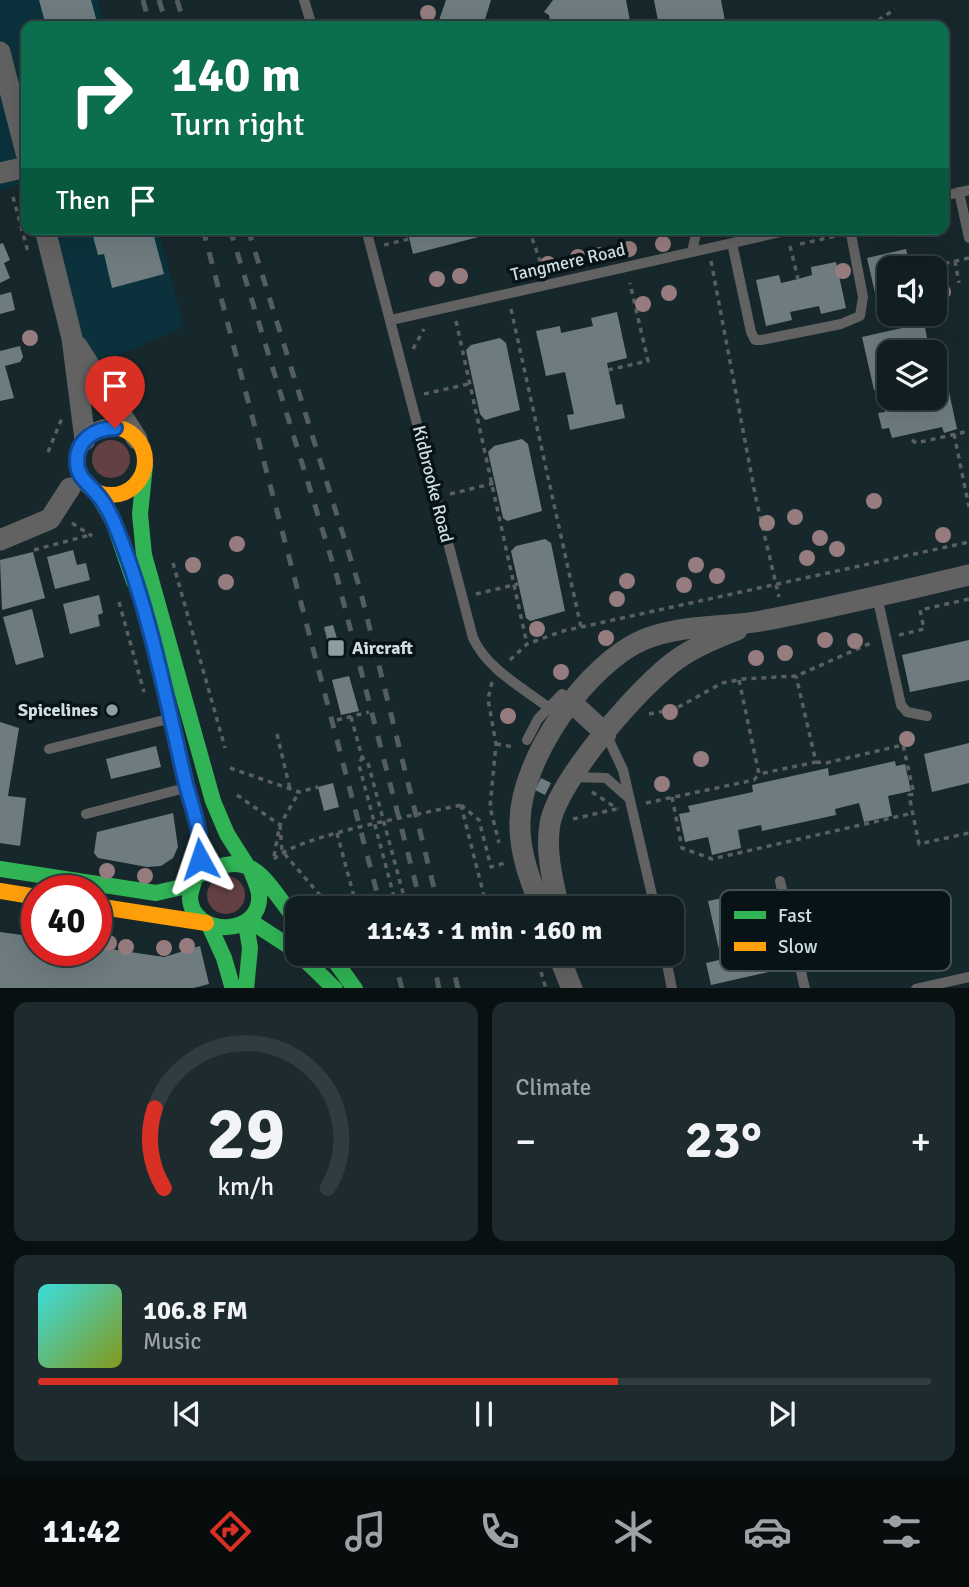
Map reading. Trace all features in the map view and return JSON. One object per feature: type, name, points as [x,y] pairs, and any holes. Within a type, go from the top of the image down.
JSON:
[{"type":"street","points":[[0,52],[21,134]]},
{"type":"street","points":[[0,173],[21,168]]},
{"type":"street","points":[[46,235],[72,338],[85,440],[77,465],[85,489],[117,531],[140,603]]},
{"type":"street","points":[[72,338],[143,451],[145,465],[140,514],[148,573],[213,801],[222,825],[249,868],[258,901],[248,922],[250,948],[246,988]]},
{"type":"street","points":[[85,440],[98,430],[115,428],[137,439]]},
{"type":"street","points":[[85,489],[106,495],[127,491],[136,485],[145,465]]},
{"type":"street","points":[[0,540],[30,530],[54,515],[85,489]]},
{"type":"street","points":[[537,896],[524,860],[520,817],[525,789],[539,754],[553,726],[571,702],[603,669],[642,640],[685,629],[758,621],[969,575]]},
{"type":"street","points":[[557,896],[548,853],[550,824],[559,798],[573,777],[624,712],[656,677],[679,657],[758,621]]},
{"type":"street","points":[[161,681],[201,846],[191,904],[208,924],[224,958],[233,988]]},
{"type":"street","points":[[571,702],[606,734]]},
{"type":"street","points":[[0,869],[156,893],[182,887],[220,862],[236,862],[265,877],[285,904]]},
{"type":"street","points":[[0,891],[21,894]]},
{"type":"street","points":[[112,909],[232,930],[248,922]]},
{"type":"street","points":[[248,922],[285,942]]},
{"type":"street","points":[[311,966],[334,988]]},
{"type":"street","points":[[339,966],[354,988]]},
{"type":"street","points":[[563,966],[572,988]]},
{"type":"street","points":[[573,966],[578,988]]},
{"type":"lane","points":[[304,0],[310,21]]},
{"type":"lane","points":[[964,191],[969,238]]},
{"type":"lane","name":"Kidbrooke Road","points":[[368,235],[470,629],[482,654],[500,672],[549,708]]},
{"type":"lane","points":[[692,252],[696,235]]},
{"type":"lane","name":"Tangmere Road","points":[[391,320],[767,235]]},
{"type":"lane","points":[[732,243],[755,340],[853,321],[863,309],[851,235]]},
{"type":"lane","points":[[877,596],[901,705],[906,712],[927,716]]},
{"type":"lane","points":[[527,740],[562,694],[571,702]]},
{"type":"lane","points":[[49,749],[171,719]]},
{"type":"lane","points":[[606,734],[618,754],[633,803],[652,896]]},
{"type":"lane","points":[[573,777],[606,778],[633,803]]},
{"type":"lane","points":[[86,814],[187,787]]},
{"type":"lane","points":[[780,881],[782,890]]},
{"type":"lane","points":[[667,966],[672,988]]},
{"type":"lane","points":[[920,988],[969,977]]},
{"type":"path","points":[[877,21],[895,9]]},
{"type":"path","points":[[13,197],[21,226]]},
{"type":"path","points":[[23,235],[29,255]]},
{"type":"path","points":[[531,235],[548,284]]},
{"type":"path","points":[[778,249],[834,235]]},
{"type":"path","points":[[382,245],[409,239]]},
{"type":"path","points":[[790,246],[798,279]]},
{"type":"path","points":[[711,248],[756,499],[783,616]]},
{"type":"path","points":[[947,263],[969,258]]},
{"type":"path","points":[[712,264],[736,259]]},
{"type":"path","points":[[955,261],[959,283]]},
{"type":"path","points":[[608,370],[648,361],[630,283],[618,285]]},
{"type":"path","points":[[500,311],[518,307]]},
{"type":"path","points":[[511,309],[581,627]]},
{"type":"path","points":[[447,322],[467,318]]},
{"type":"path","points":[[455,320],[472,384],[527,644]]},
{"type":"path","points":[[413,357],[421,332],[431,323]]},
{"type":"path","points":[[419,382],[425,406]]},
{"type":"path","points":[[422,394],[472,384]]},
{"type":"path","points":[[48,452],[67,406]]},
{"type":"path","points":[[912,440],[916,443],[969,431]]},
{"type":"path","points":[[954,435],[969,507]]},
{"type":"path","points":[[448,494],[493,483]]},
{"type":"path","points":[[446,485],[451,507]]},
{"type":"path","points":[[494,779],[496,744],[488,699],[492,683],[527,644],[581,627],[969,542]]},
{"type":"path","points":[[470,582],[477,606]]},
{"type":"path","points":[[474,595],[516,584]]},
{"type":"path","points":[[183,594],[233,781]]},
{"type":"path","points":[[624,712],[647,715],[675,709],[722,683],[739,679],[796,676],[885,638],[924,629],[920,610],[969,599]]},
{"type":"path","points":[[796,676],[816,762]]},
{"type":"path","points":[[739,679],[759,774]]},
{"type":"path","points":[[337,720],[369,712]]},
{"type":"path","points":[[351,717],[362,757],[368,763],[404,896]]},
{"type":"path","points":[[277,734],[290,789]]},
{"type":"path","points":[[633,803],[754,780],[759,774],[816,762],[826,763],[904,745],[914,794],[909,795],[919,844],[969,833]]},
{"type":"path","points":[[362,757],[359,765],[394,896]]},
{"type":"path","points":[[230,768],[299,792],[318,787]]},
{"type":"path","points":[[299,792],[280,825],[282,852],[320,896]]},
{"type":"path","points":[[236,794],[280,825]]},
{"type":"path","points":[[672,797],[682,848],[712,859],[913,813]]},
{"type":"path","points":[[273,860],[282,852],[337,833],[460,805]]},
{"type":"path","points":[[460,805],[484,896]]},
{"type":"path","points":[[460,805],[479,820],[491,867],[505,863]]},
{"type":"path","points":[[550,824],[616,809]]},
{"type":"path","points":[[337,833],[354,896]]},
{"type":"shaded area","points":[[0,0],[97,0],[103,21],[21,21],[21,185],[0,190]]},
{"type":"shaded area","points":[[35,235],[160,235],[184,327],[70,376]]},
{"type":"shaded area","points":[[111,440],[124,446],[130,459],[124,472],[111,478],[98,472],[92,459],[98,446]]},
{"type":"shaded area","points":[[226,876],[240,881],[245,895],[240,909],[226,914],[212,909],[207,895],[212,881]]},
{"type":"building","points":[[39,0],[91,0],[97,21],[45,21]]},
{"type":"building","points":[[446,0],[491,0],[485,21],[439,21]]},
{"type":"building","points":[[553,0],[626,0],[630,21],[550,21],[549,15],[544,12]]},
{"type":"building","points":[[654,0],[721,0],[725,21],[658,21]]},
{"type":"building","points":[[93,235],[154,235],[164,274],[112,288],[104,254],[98,255]]},
{"type":"building","points":[[408,235],[486,235],[413,254]]},
{"type":"building","points":[[3,243],[10,260],[4,263],[10,278],[0,283],[0,244]]},
{"type":"building","points":[[906,249],[908,256],[877,256],[875,293],[867,258]]},
{"type":"building","points":[[836,262],[846,308],[821,314],[819,306],[790,312],[792,320],[766,326],[756,280],[779,275],[781,283],[812,275],[811,267]]},
{"type":"building","points":[[11,292],[15,310],[0,314],[0,295]]},
{"type":"building","points":[[617,312],[627,358],[607,363],[616,405],[622,404],[625,418],[570,430],[567,415],[574,414],[565,372],[546,376],[536,331],[560,326],[561,333],[593,326],[591,318]]},
{"type":"building","points":[[911,326],[925,326],[928,340],[877,340],[877,389],[874,390],[862,337]]},
{"type":"building","points":[[500,338],[506,343],[520,410],[485,420],[480,414],[466,350],[471,345]]},
{"type":"building","points":[[20,346],[23,357],[20,362],[5,366],[14,398],[0,401],[0,351]]},
{"type":"building","points":[[947,383],[957,429],[944,433],[942,427],[892,438],[889,428],[882,429],[878,413],[947,410]]},
{"type":"building","points":[[522,439],[528,444],[542,511],[507,521],[503,518],[488,452],[494,446]]},
{"type":"building","points":[[545,539],[551,543],[565,611],[530,621],[526,618],[511,551],[516,546]]},
{"type":"building","points":[[73,550],[77,565],[86,563],[90,580],[55,589],[47,557]]},
{"type":"building","points":[[33,552],[45,598],[2,610],[0,560]]},
{"type":"building","points":[[99,595],[103,613],[98,615],[100,626],[70,634],[63,604]]},
{"type":"building","points":[[32,609],[44,657],[16,665],[3,617]]},
{"type":"building","points":[[333,625],[341,652],[331,655],[324,627]]},
{"type":"building","points":[[969,640],[969,680],[910,692],[902,655]]},
{"type":"building","points":[[349,676],[359,711],[341,715],[332,680]]},
{"type":"building","points":[[0,722],[19,728],[8,796],[26,798],[20,846],[0,843]]},
{"type":"building","points":[[969,743],[969,783],[932,792],[924,754]]},
{"type":"building","points":[[156,746],[161,767],[111,779],[106,759]]},
{"type":"building","points":[[895,761],[896,766],[905,764],[911,791],[888,796],[892,816],[864,822],[859,803],[835,809],[836,815],[762,831],[761,825],[738,830],[741,848],[712,855],[708,837],[685,842],[679,814],[690,812],[688,806],[753,792],[752,785],[828,768],[829,776]]},
{"type":"building","points":[[541,778],[551,783],[545,795],[535,790]]},
{"type":"building","points":[[333,783],[339,807],[324,811],[318,787]]},
{"type":"building","points":[[173,813],[178,847],[173,858],[161,866],[147,867],[98,858],[94,853],[97,832]]},
{"type":"building","points":[[720,899],[720,954],[708,901]]},
{"type":"building","points":[[0,932],[21,935],[21,966],[112,966],[112,949],[164,957],[200,946],[209,984],[194,988],[0,988]]},
{"type":"building","points":[[720,960],[720,971],[773,971],[711,985],[706,963]]},
{"type":"railway","points":[[143,0],[149,21]]},
{"type":"railway","points":[[159,0],[165,21]]},
{"type":"railway","points":[[177,0],[183,21]]},
{"type":"railway","points":[[205,235],[378,896]]},
{"type":"railway","points":[[232,235],[337,577],[419,896]]},
{"type":"railway","points":[[250,235],[360,589],[436,896]]},
{"type":"railway","points":[[396,966],[402,988]]},
{"type":"railway","points":[[434,966],[439,988]]},
{"type":"railway","points":[[453,966],[458,988]]},
{"type":"traffic: fast","points":[[145,465],[140,514],[144,555],[213,801],[227,834],[248,867]]},
{"type":"traffic: fast","points":[[96,492],[113,521],[134,582]]},
{"type":"traffic: fast","points":[[166,699],[200,839],[200,859],[195,877]]},
{"type":"traffic: fast","points":[[250,868],[259,894],[257,908],[250,918],[239,925],[214,926],[202,920],[194,911],[190,898],[195,877],[215,867],[231,864],[245,865],[256,871],[285,905]]},
{"type":"traffic: fast","points":[[0,869],[156,893],[182,887],[194,878]]},
{"type":"traffic: fast","points":[[250,921],[285,944]]},
{"type":"traffic: fast","points":[[246,924],[250,948],[246,988]]},
{"type":"traffic: fast","points":[[209,925],[224,958],[233,988]]},
{"type":"traffic: fast","points":[[311,966],[334,988]]},
{"type":"traffic: fast","points":[[339,966],[354,988]]},
{"type":"traffic: slow","points":[[111,427],[124,430],[135,437],[142,448],[145,461],[142,474],[135,485],[124,492],[111,495],[98,492],[87,485],[80,474],[77,461],[80,448],[87,437],[98,430],[111,427]]},
{"type":"traffic: slow","points":[[0,891],[21,894]]},
{"type":"traffic: slow","points":[[112,908],[206,923]]},
{"type":"place","name":"Aircraft","points":[[336,648]]},
{"type":"place","name":"Spicelines","points":[[112,710]]},
{"type":"route","points":[[115,428],[98,430],[91,434],[80,447],[77,465],[84,482],[96,492],[113,521],[125,550],[199,831],[200,859]]}]
